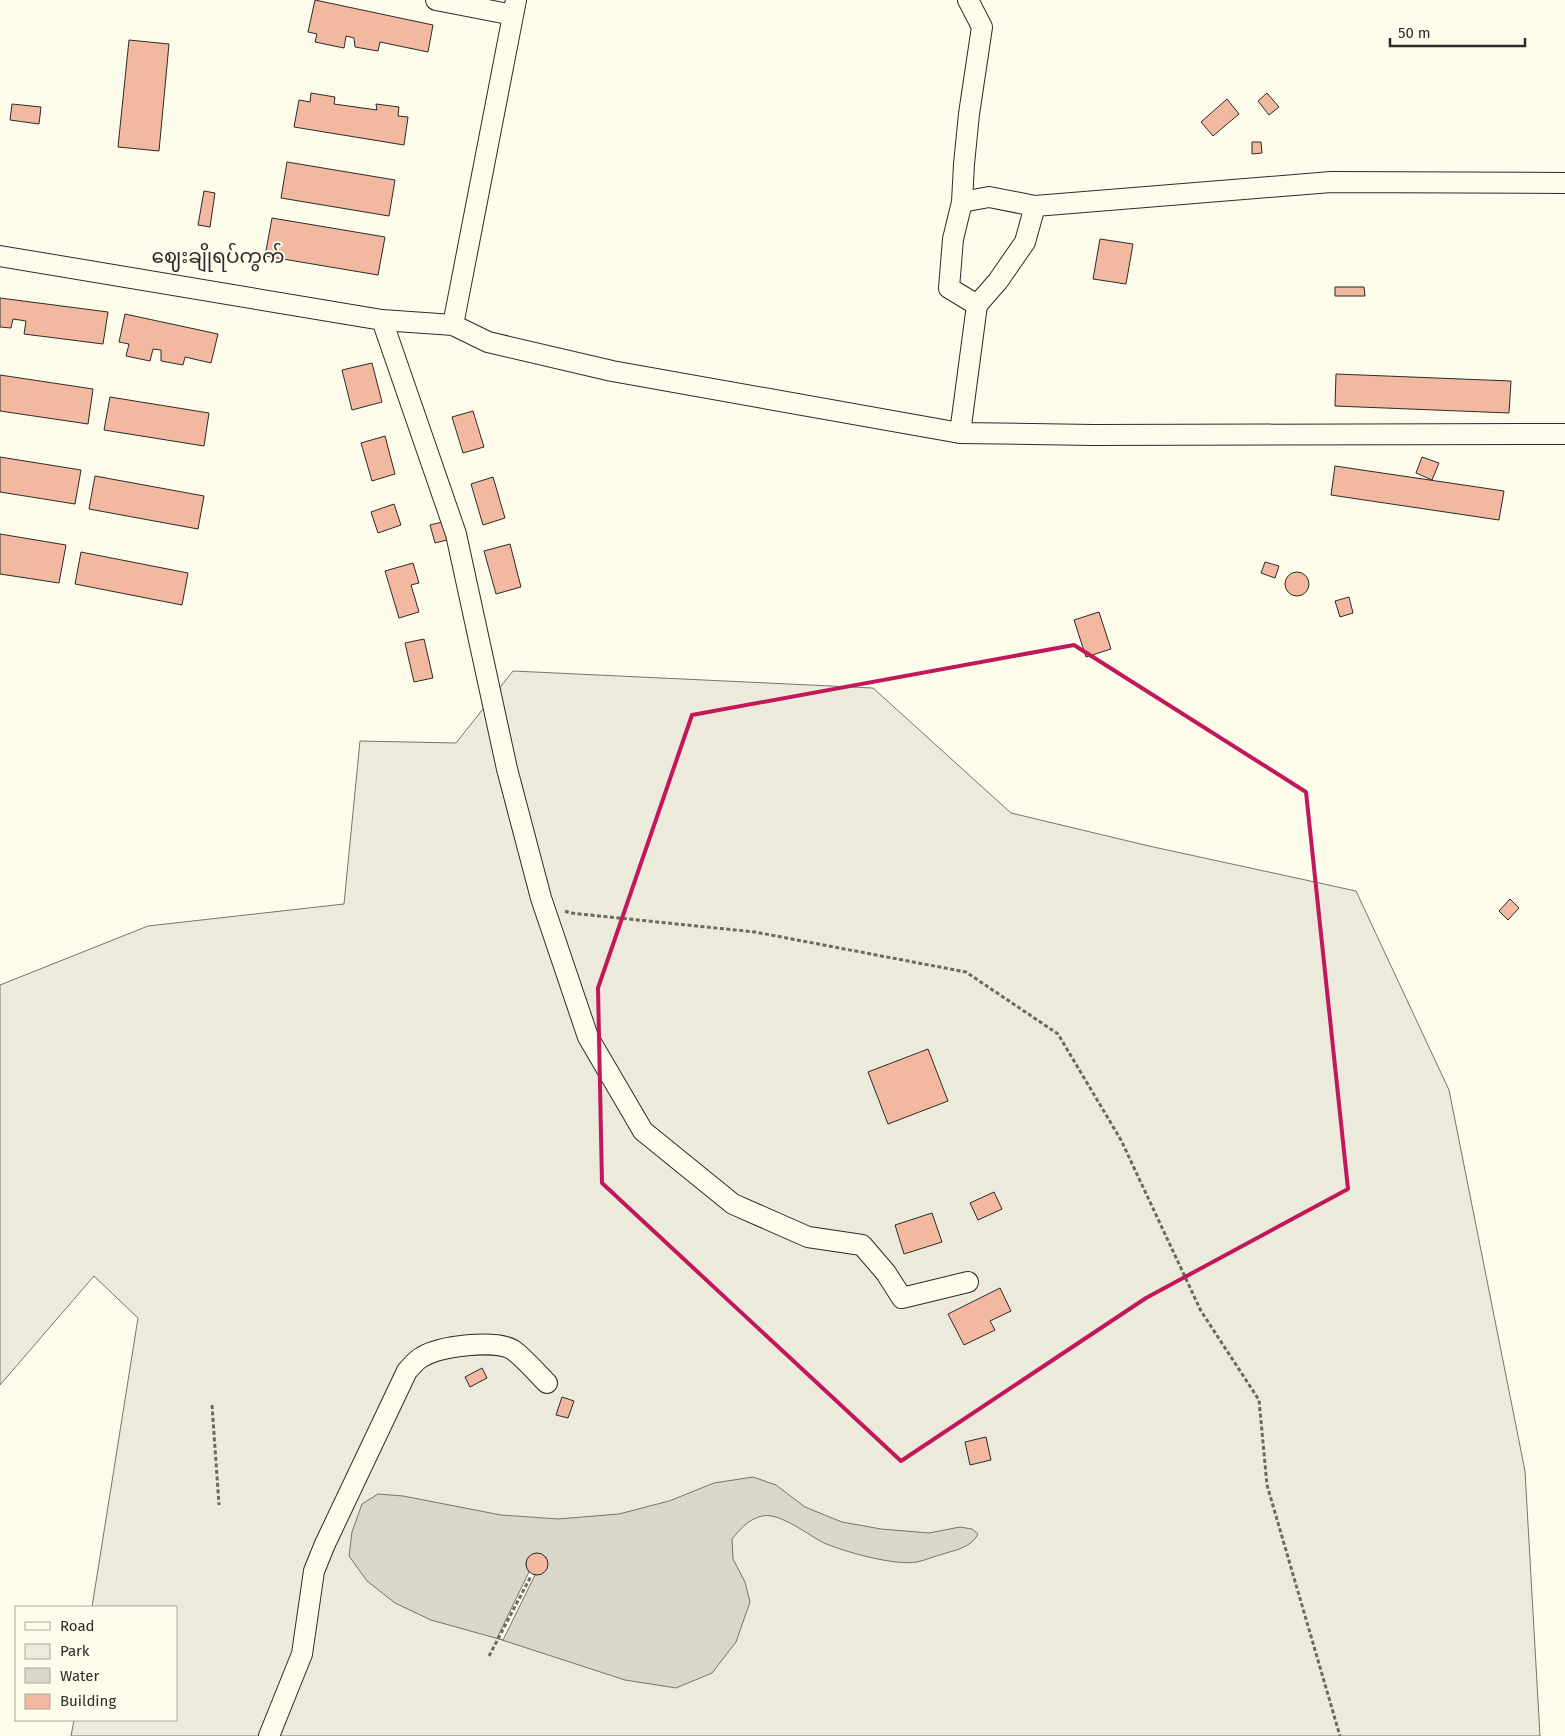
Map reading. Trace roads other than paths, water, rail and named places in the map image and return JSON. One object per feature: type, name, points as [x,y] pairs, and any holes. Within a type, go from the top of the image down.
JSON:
[{"type":"street","points":[[436,0],[514,8],[452,325]]},
{"type":"street","points":[[968,0],[982,27],[968,124],[962,202],[953,239],[949,288],[977,305]]},
{"type":"street","points":[[962,202],[989,197],[1035,206],[1330,182],[1565,183]]},
{"type":"street","points":[[960,433],[977,305],[998,281],[1025,242],[1035,206]]},
{"type":"street","points":[[0,256],[382,320],[452,325],[488,342],[612,371],[960,433],[1093,435],[1565,434]]},
{"type":"street","points":[[382,320],[456,534],[506,769],[540,898],[588,1037],[643,1131],[733,1204],[808,1237],[862,1245],[886,1274],[902,1298],[968,1282]]},
{"type":"street","points":[[269,1736],[302,1654],[314,1571],[407,1371],[421,1357],[438,1351],[460,1346],[488,1344],[512,1350],[547,1383]]},
{"type":"water","points":[[753,1477],[776,1485],[805,1507],[842,1522],[881,1529],[929,1533],[960,1527],[972,1529],[978,1534],[968,1545],[917,1562],[908,1563],[883,1560],[833,1547],[777,1517],[762,1516],[753,1519],[732,1539],[733,1559],[745,1582],[750,1602],[736,1642],[712,1673],[676,1688],[625,1680],[499,1639],[431,1620],[395,1603],[367,1581],[349,1556],[352,1532],[362,1504],[378,1494],[403,1496],[501,1515],[558,1519],[619,1514],[669,1501],[714,1483]]},
{"type":"district","name":"ဈေးချိုရပ်ကွက်","points":[[218,256]]}]
